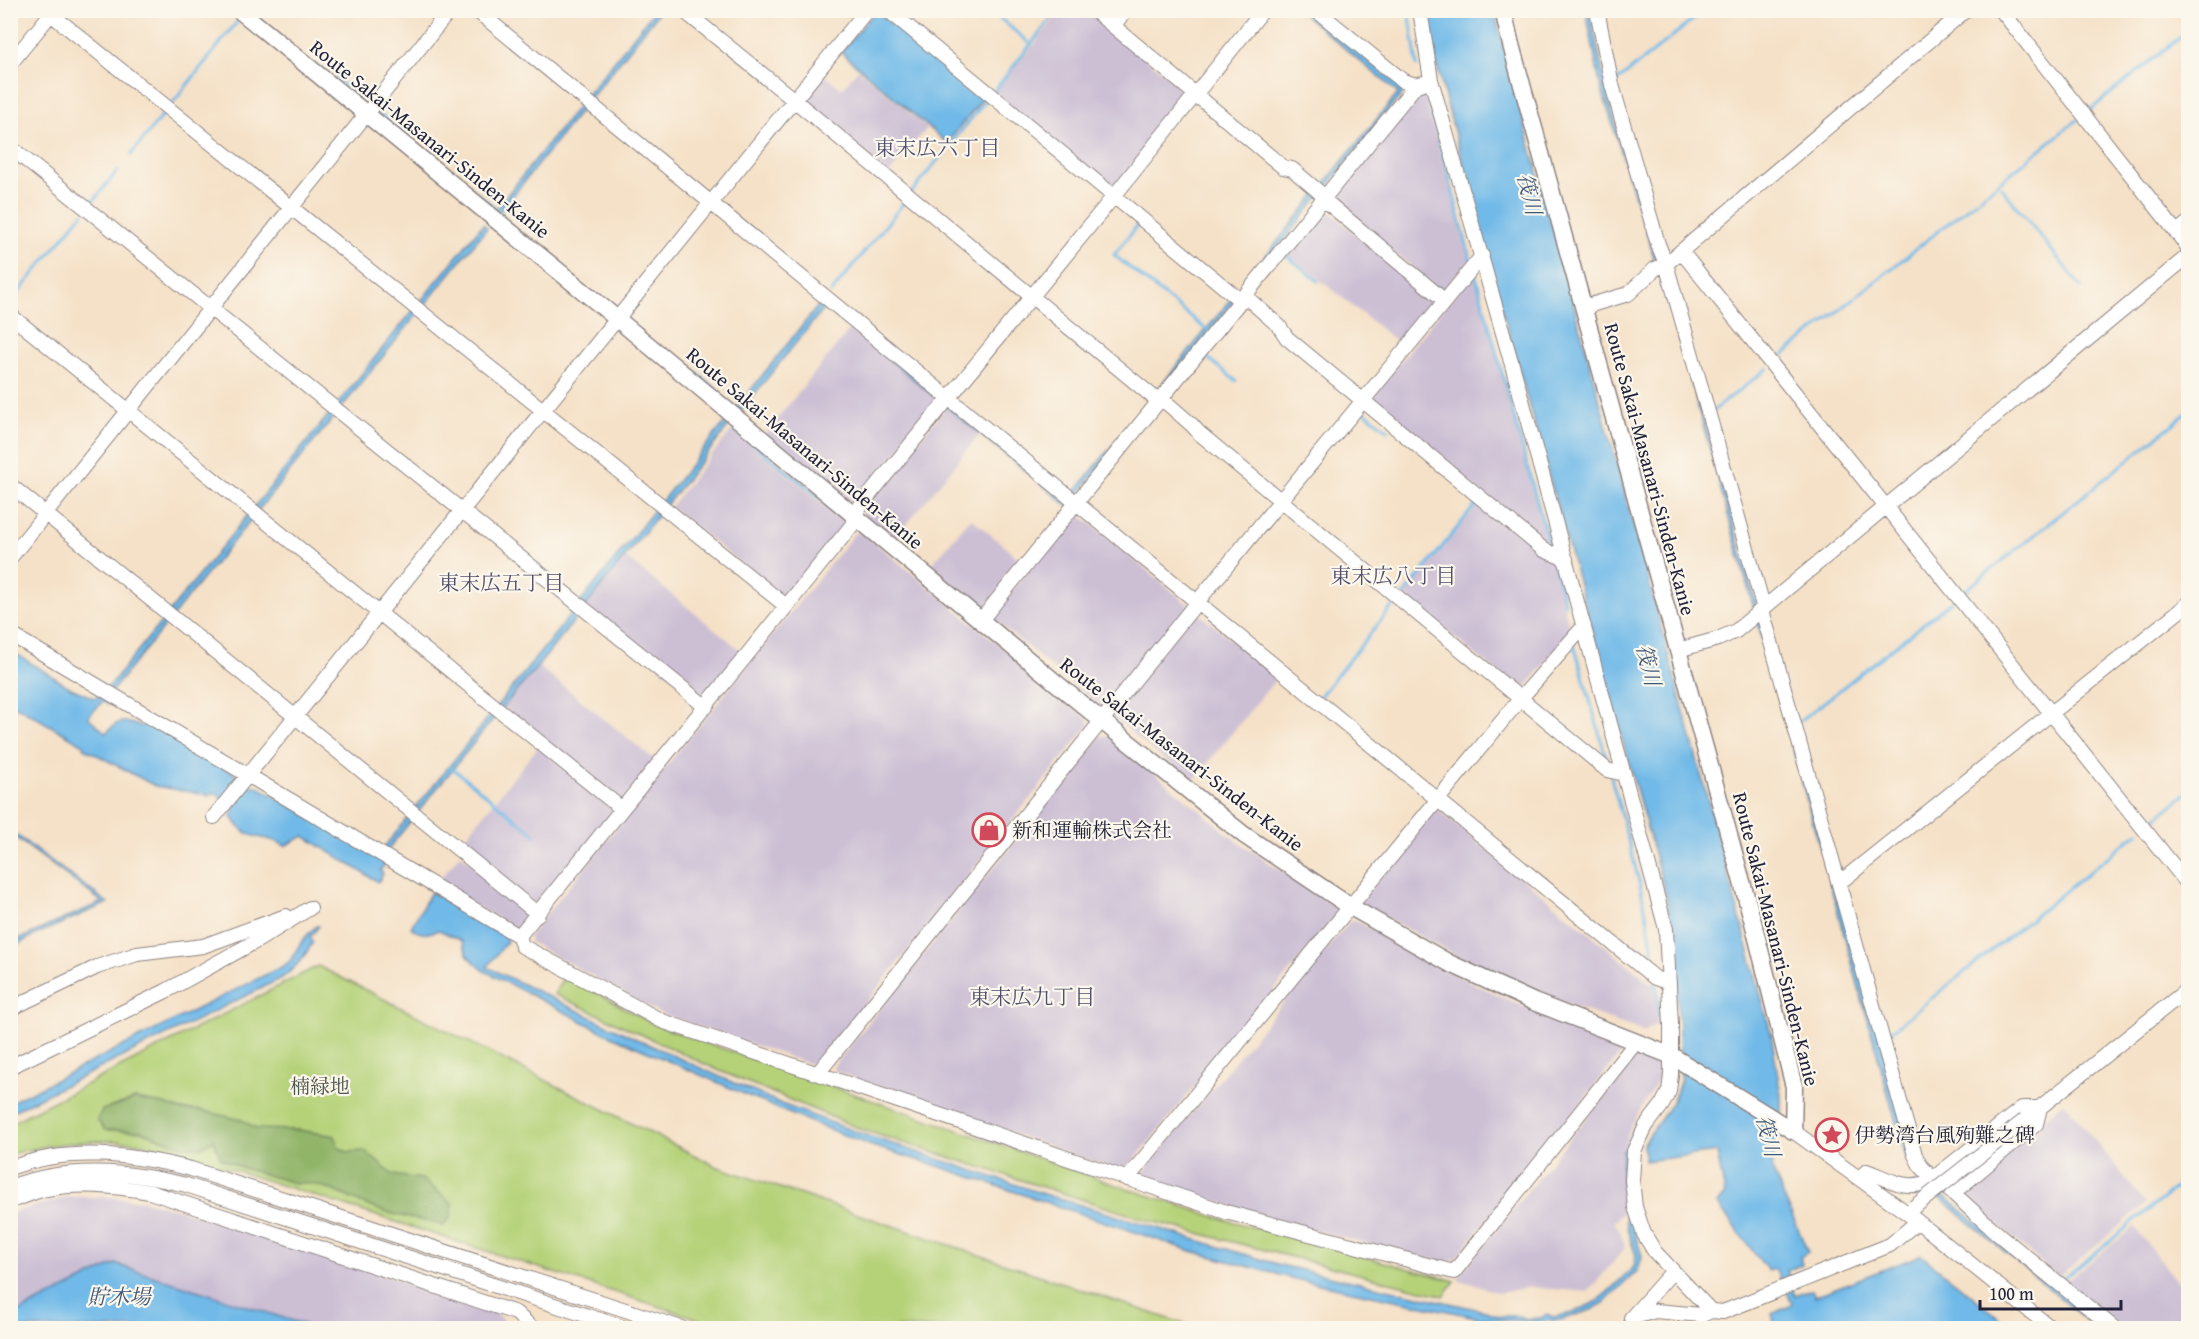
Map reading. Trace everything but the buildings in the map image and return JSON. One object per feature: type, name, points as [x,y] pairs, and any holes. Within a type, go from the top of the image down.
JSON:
[{"type":"main road","name":"Route Sakai-Masanari-Sinden-Kanie","points":[[239,10],[616,318],[1102,721],[1244,835],[1352,907],[1449,963],[1534,1002],[1672,1056],[1789,1129],[1794,1096],[1791,1077],[1753,922],[1510,45],[1503,10]]},
{"type":"street","points":[[10,558],[450,10]]},
{"type":"street","points":[[476,10],[710,202],[946,401],[1077,503],[1655,978],[1669,983]]},
{"type":"street","points":[[682,10],[794,100],[1030,297],[1192,425],[1198,433],[1607,770],[1624,774]]},
{"type":"street","points":[[217,813],[867,10]]},
{"type":"street","points":[[888,10],[1114,196],[1239,297],[1279,326],[1287,338],[1544,550],[1566,559]]},
{"type":"street","points":[[1094,10],[1283,167],[1292,169],[1444,300]]},
{"type":"street","points":[[1113,26],[1126,10]]},
{"type":"street","points":[[519,936],[706,707],[946,401],[1263,10]]},
{"type":"street","points":[[1316,10],[1403,81],[1416,85]]},
{"type":"street","points":[[1420,10],[1431,80],[1566,559],[1666,929],[1672,1056],[1669,1091],[1662,1105],[1646,1126],[1634,1151],[1632,1180],[1635,1207],[1641,1227],[1655,1252],[1711,1311]]},
{"type":"street","points":[[1597,10],[1612,85],[1658,244],[1661,266],[1839,883],[1910,1141],[1928,1182]]},
{"type":"street","points":[[1584,307],[1628,294],[1966,10]]},
{"type":"street","points":[[2001,10],[2188,247]]},
{"type":"street","points":[[10,64],[52,12],[291,208],[786,606]]},
{"type":"street","points":[[981,620],[1322,195],[1416,85],[1431,80]]},
{"type":"street","points":[[10,147],[706,707]]},
{"type":"street","points":[[2177,232],[2188,223]]},
{"type":"street","points":[[1681,251],[2188,884]]},
{"type":"street","points":[[818,1072],[1198,602],[1482,256]]},
{"type":"street","points":[[1678,650],[1718,639],[1736,631],[2188,256]]},
{"type":"street","points":[[10,315],[622,809]]},
{"type":"street","points":[[10,485],[538,914]]},
{"type":"street","points":[[1839,883],[2188,604]]},
{"type":"street","points":[[1126,1179],[1352,907],[1521,698],[1584,626]]},
{"type":"street","points":[[10,634],[246,777],[519,936],[522,946],[662,1021],[1227,1212],[1454,1272],[1636,1042]]},
{"type":"street","points":[[10,1010],[97,967],[117,960],[137,954],[203,946],[310,908],[260,939],[166,991],[10,1067]]},
{"type":"street","points":[[1672,1272],[1631,1318],[1655,1311],[1702,1315],[1711,1311],[1723,1312],[1890,1245],[1913,1214],[2025,1120],[2188,989]]},
{"type":"street","points":[[1928,1182],[2022,1108],[2040,1108]]},
{"type":"street","points":[[1953,1193],[2036,1124],[2040,1108]]},
{"type":"street","points":[[1789,1129],[1913,1214],[2051,1329]]},
{"type":"street","points":[[10,1168],[57,1157],[88,1154],[152,1159],[202,1172],[681,1329]]},
{"type":"street","points":[[1859,1178],[1867,1171],[1899,1185],[1928,1182],[1953,1193],[1998,1234],[2114,1329]]},
{"type":"street","points":[[10,1186],[60,1174],[118,1172],[149,1176],[186,1185],[625,1329]]},
{"type":"street","points":[[10,1202],[41,1190],[81,1185],[116,1186],[150,1192],[516,1313],[532,1329]]},
{"type":"shaded area","points":[[1087,10],[1188,93],[1114,190],[994,93],[1061,11]]},
{"type":"shaded area","points":[[858,69],[927,128],[888,175],[801,101],[821,72],[842,89]]},
{"type":"shaded area","points":[[1424,95],[1470,262],[1445,295],[1330,199],[1418,96]]},
{"type":"shaded area","points":[[1324,207],[1438,303],[1402,346],[1287,253]]},
{"type":"shaded area","points":[[1473,271],[1522,451],[1547,547],[1370,400]]},
{"type":"shaded area","points":[[851,328],[940,401],[853,506],[764,435]]},
{"type":"shaded area","points":[[947,406],[980,434],[893,541],[863,515],[862,510]]},
{"type":"shaded area","points":[[732,430],[847,523],[785,599],[670,507]]},
{"type":"shaded area","points":[[1479,504],[1551,558],[1571,633],[1521,692],[1404,596]]},
{"type":"shaded area","points":[[1075,511],[1190,606],[1105,711],[991,617]]},
{"type":"shaded area","points":[[971,518],[1023,562],[981,613],[928,569]]},
{"type":"shaded area","points":[[862,532],[1087,718],[1089,725],[819,1061],[810,1064],[662,1014],[530,942],[529,936],[855,533]]},
{"type":"shaded area","points":[[625,557],[743,652],[702,701],[585,607]]},
{"type":"shaded area","points":[[1195,610],[1277,678],[1192,782],[1110,715]]},
{"type":"shaded area","points":[[538,666],[655,760],[622,801],[503,708]]},
{"type":"shaded area","points":[[1100,736],[1109,736],[1238,842],[1335,907],[1336,915],[1129,1166],[1118,1170],[834,1071],[833,1067]]},
{"type":"shaded area","points":[[538,747],[615,811],[538,906],[459,845]]},
{"type":"shaded area","points":[[1436,808],[1655,987],[1658,1023],[1644,1032],[1538,993],[1453,954],[1360,903]]},
{"type":"shaded area","points":[[460,854],[531,913],[519,930],[436,884]]},
{"type":"shaded area","points":[[1351,920],[1355,920],[1444,970],[1531,1010],[1620,1045],[1622,1052],[1456,1258],[1445,1263],[1285,1223],[1144,1178],[1142,1174]]},
{"type":"shaded area","points":[[1643,1054],[1665,1069],[1631,1125],[1623,1151],[1621,1165],[1624,1211],[1613,1223],[1620,1230],[1625,1248],[1588,1292],[1530,1287],[1500,1293],[1457,1279],[1637,1055]]},
{"type":"shaded area","points":[[2064,1102],[2146,1204],[2058,1277],[1964,1196],[1966,1186],[2041,1126],[2045,1118]]},
{"type":"shaded area","points":[[68,1197],[107,1197],[144,1201],[184,1211],[494,1311],[511,1328],[315,1328],[115,1264],[11,1316],[11,1213]]},
{"type":"shaded area","points":[[2134,1227],[2188,1295],[2188,1328],[2122,1328],[2065,1282]]},
{"type":"green space","name":"楠緑地","points":[[318,966],[718,1167],[1196,1328],[726,1328],[212,1163],[149,1145],[115,1141],[80,1142],[11,1154],[11,1123]]},
{"type":"green space","points":[[565,975],[655,1025],[1122,1187],[1219,1218],[1455,1281],[1444,1296],[1147,1220],[863,1130],[720,1071],[554,994]]},
{"type":"green space","points":[[135,1099],[242,1120],[257,1129],[299,1130],[335,1136],[338,1147],[347,1152],[365,1151],[393,1175],[422,1179],[453,1204],[451,1217],[443,1226],[387,1212],[326,1188],[294,1183],[221,1159],[214,1140],[201,1147],[181,1146],[141,1131],[105,1130],[97,1120],[102,1110]]},
{"type":"water","points":[[654,11],[660,11],[500,212],[496,209]]},
{"type":"water","points":[[875,11],[984,97],[947,143],[841,52]]},
{"type":"water","points":[[1300,11],[1308,11],[1397,84],[1403,93],[1076,497],[1073,494],[1397,95],[1397,92]]},
{"type":"water","name":"筏川","points":[[1428,11],[1494,11],[1771,1033],[1781,1096],[1781,1113],[1772,1169],[1808,1252],[1800,1257],[1802,1264],[1787,1271],[1795,1295],[1812,1290],[1815,1296],[1921,1255],[2012,1328],[1776,1328],[1772,1314],[1790,1306],[1792,1302],[1775,1269],[1768,1271],[1717,1204],[1725,1194],[1717,1152],[1645,1161],[1643,1145],[1675,1096],[1681,1077],[1677,986],[1667,899],[1485,248],[1435,59]]},
{"type":"water","points":[[1586,11],[1590,11],[1608,98],[1659,261],[1918,1172],[2105,1328],[2096,1328],[1919,1180],[1906,1158],[1678,335],[1600,84]]},
{"type":"water","points":[[483,224],[487,228],[107,697],[112,701],[108,705],[103,701],[88,717],[106,733],[113,726],[124,722],[138,725],[151,724],[234,773],[235,777],[245,786],[257,786],[377,856],[725,422],[729,426],[538,666],[381,858],[384,866],[380,870],[383,874],[378,882],[304,836],[285,846],[250,834],[238,825],[231,815],[235,810],[215,793],[209,795],[155,786],[84,748],[84,745],[11,703],[10,650],[71,688],[94,698],[102,695]]},
{"type":"water","points":[[822,301],[1071,504],[1069,507],[825,307],[739,413],[737,407]]},
{"type":"water","points":[[11,831],[108,903],[11,948],[11,944],[17,940],[102,902],[11,834]]},
{"type":"water","points":[[431,892],[505,935],[507,941],[487,967],[626,1034],[784,1105],[862,1134],[1050,1196],[1280,1265],[1499,1316],[1518,1316],[1527,1319],[1541,1318],[1547,1314],[1553,1317],[1572,1313],[1598,1301],[1634,1267],[1636,1256],[1628,1232],[1622,1190],[1621,1165],[1623,1151],[1626,1148],[1628,1152],[1626,1187],[1629,1214],[1642,1257],[1638,1270],[1604,1303],[1561,1320],[1532,1322],[1481,1318],[1295,1279],[1191,1251],[869,1145],[783,1111],[609,1035],[484,971],[468,956],[462,941],[439,930],[424,933],[414,930],[411,927]]},
{"type":"water","points":[[316,926],[319,926],[310,938],[313,942],[306,953],[282,978],[11,1112],[11,1102],[283,966],[290,961],[302,941]]},
{"type":"water","name":"貯木場","points":[[115,1264],[315,1328],[11,1328],[11,1316]]},
{"type":"waterway","points":[[990,10],[1028,42]]},
{"type":"waterway","points":[[994,91],[1058,10]]},
{"type":"waterway","points":[[1409,10],[1417,66]]},
{"type":"waterway","points":[[1616,82],[1705,10]]},
{"type":"waterway","points":[[172,104],[237,22]]},
{"type":"waterway","points":[[2090,110],[2188,31]]},
{"type":"waterway","points":[[335,78],[368,104]]},
{"type":"waterway","points":[[1427,95],[1471,261]]},
{"type":"waterway","points":[[912,192],[987,99]]},
{"type":"waterway","points":[[376,111],[500,212]]},
{"type":"waterway","points":[[131,155],[165,112]]},
{"type":"waterway","points":[[1776,361],[2077,120]]},
{"type":"waterway","points":[[90,205],[118,170]]},
{"type":"waterway","points":[[2001,187],[2081,287]]},
{"type":"waterway","points":[[831,293],[907,199]]},
{"type":"waterway","points":[[10,303],[83,213]]},
{"type":"waterway","points":[[1139,223],[1114,255],[1208,331]]},
{"type":"waterway","points":[[1286,255],[1318,281]]},
{"type":"waterway","points":[[1475,273],[1549,546]]},
{"type":"waterway","points":[[672,354],[716,389]]},
{"type":"waterway","points":[[1204,355],[1236,381]]},
{"type":"waterway","points":[[1713,411],[1768,368]]},
{"type":"waterway","points":[[1362,410],[1388,430]]},
{"type":"waterway","points":[[1962,593],[2188,412]]},
{"type":"waterway","points":[[734,429],[822,499]]},
{"type":"waterway","points":[[1403,596],[1477,503]]},
{"type":"waterway","points":[[1553,561],[1565,604]]},
{"type":"waterway","points":[[1799,722],[1952,601]]},
{"type":"waterway","points":[[1320,696],[1396,602]]},
{"type":"waterway","points":[[1574,644],[1608,764]]},
{"type":"waterway","points":[[451,767],[536,835]]},
{"type":"waterway","points":[[1611,777],[1631,849],[1655,969]]},
{"type":"waterway","points":[[2149,824],[2188,792]]},
{"type":"waterway","points":[[1886,1035],[2139,832]]},
{"type":"waterway","points":[[1654,984],[1657,986],[1659,1016]]},
{"type":"waterway","points":[[1626,1150],[1634,1129],[1655,1098],[1664,1077]]},
{"type":"waterway","points":[[2063,1279],[2188,1178]]},
{"type":"place","name":"新和運輸株式会社","points":[[989,830]]},
{"type":"place","name":"伊勢湾台風殉難之碑","points":[[1832,1135]]},
{"type":"district","name":"東末広六丁目","points":[[937,148]]},
{"type":"district","name":"東末広八丁目","points":[[1393,576]]},
{"type":"district","name":"東末広五丁目","points":[[501,583]]},
{"type":"district","name":"東末広九丁目","points":[[1032,997]]}]
